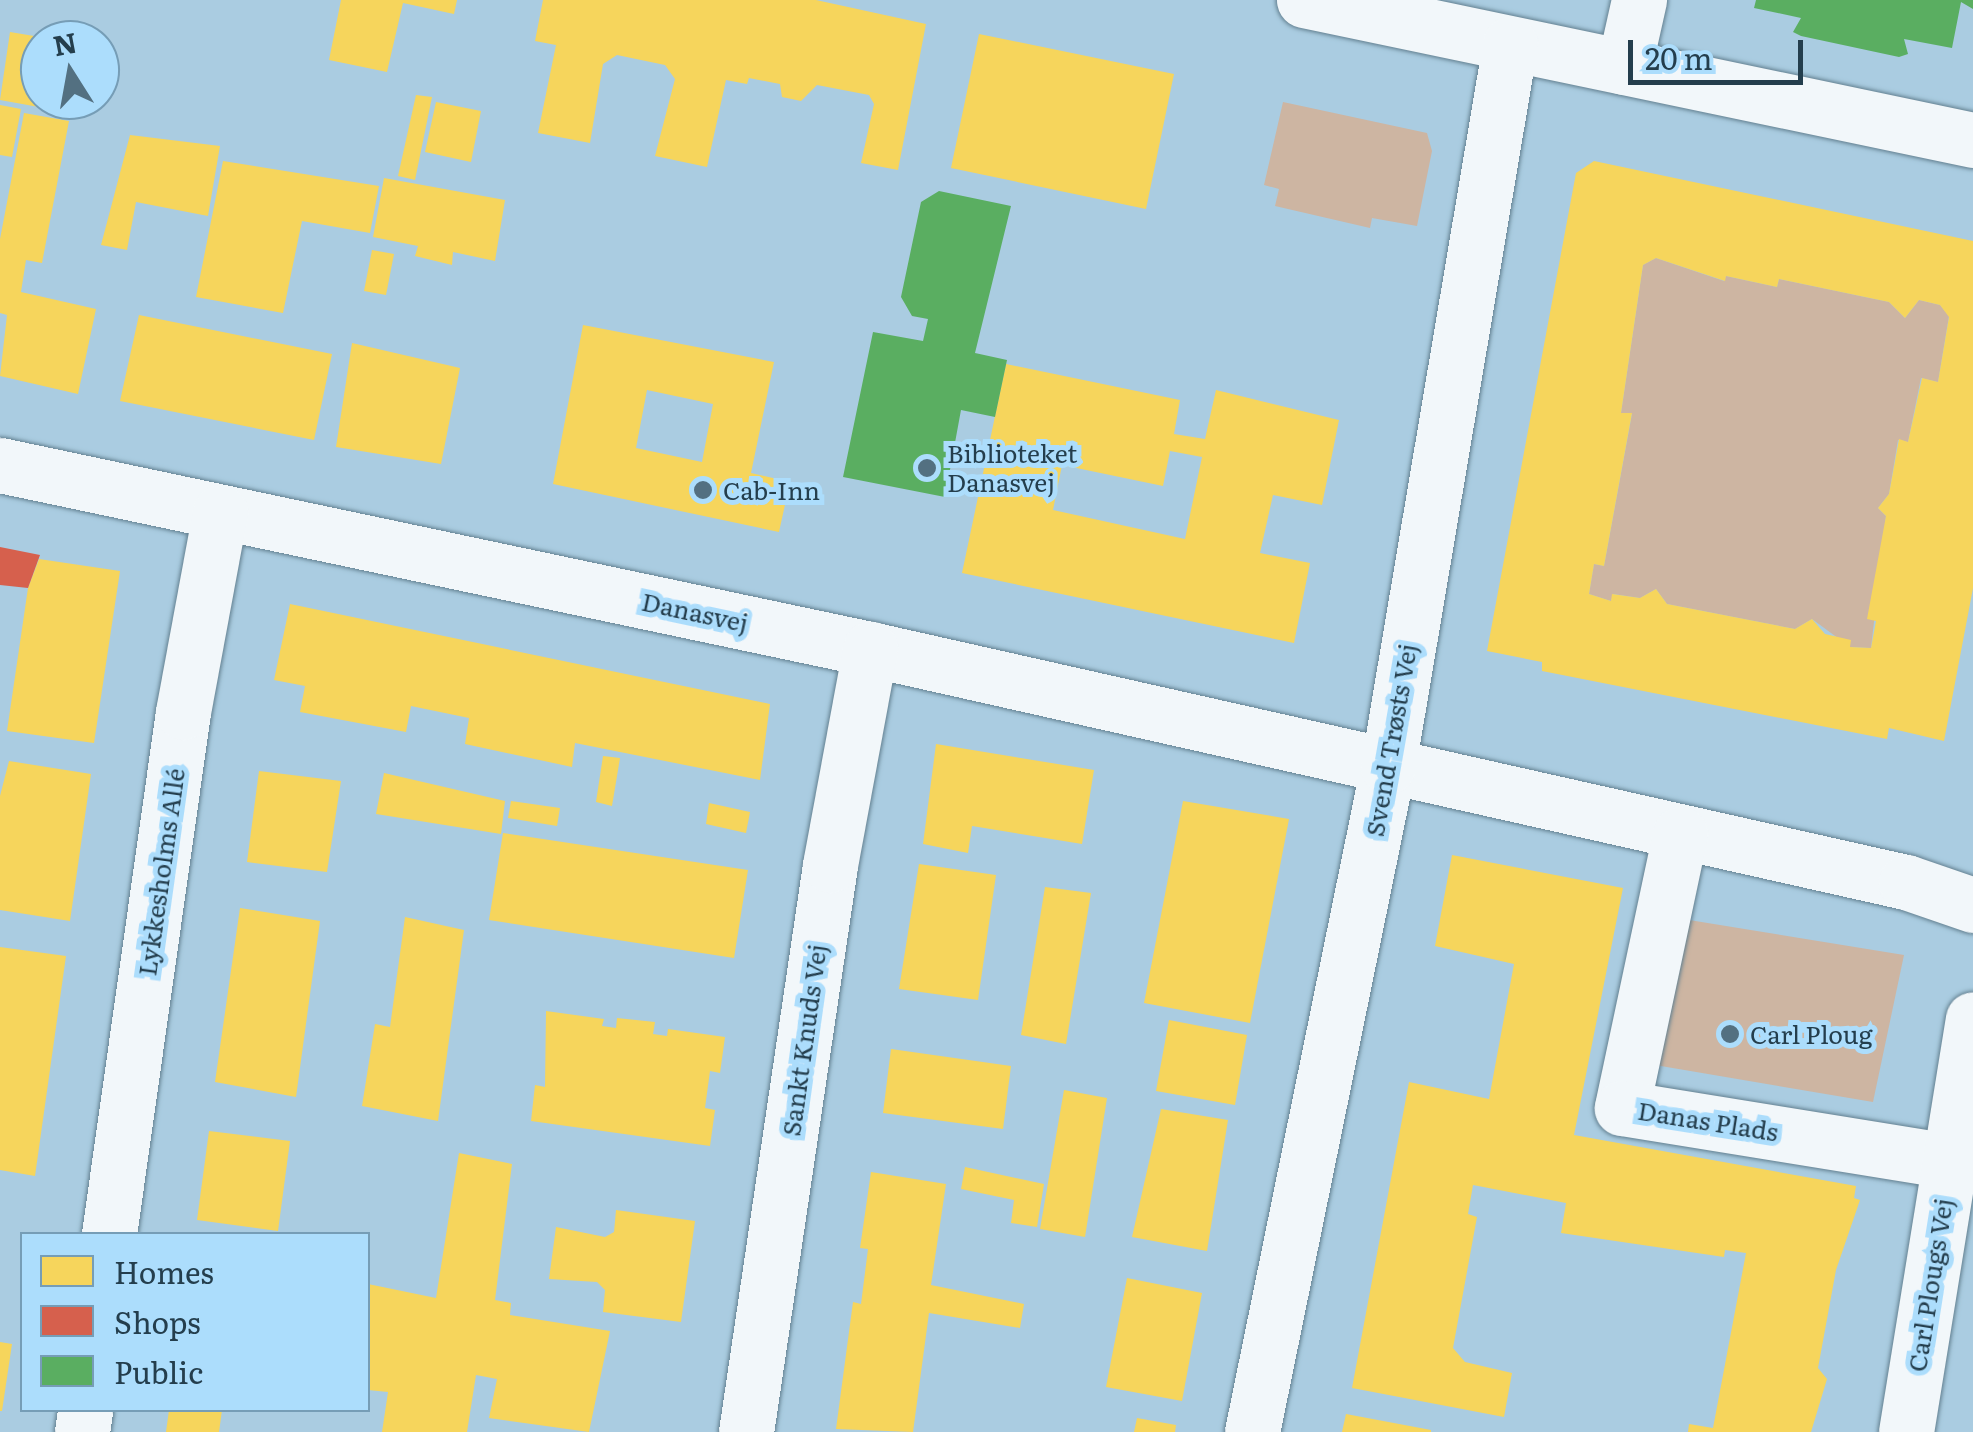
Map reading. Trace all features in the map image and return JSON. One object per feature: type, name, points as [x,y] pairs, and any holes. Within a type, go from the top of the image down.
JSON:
[{"type":"street","points":[[1304,0],[1973,140]]},
{"type":"street","points":[[1624,67],[1640,0]]},
{"type":"street","name":"Svend Trøsts Vej","points":[[1252,1432],[1388,766],[1510,44]]},
{"type":"street","name":"Danasvej","points":[[0,464],[870,649],[1388,766]]},
{"type":"street","name":"Lykkesholms Allé","points":[[109,1232],[183,712],[220,512]]},
{"type":"street","name":"Sankt Knuds Vej","points":[[746,1432],[830,865],[870,649]]},
{"type":"street","points":[[1388,766],[1906,882],[1973,906]]},
{"type":"street","name":"Danas Plads","points":[[1680,834],[1622,1108],[1951,1160]]},
{"type":"street","name":"Carl Plougs Vej","points":[[1906,1432],[1973,1019]]},
{"type":"shaded area","points":[[1283,102],[1427,133],[1432,151],[1417,226],[1372,218],[1370,228],[1275,206],[1279,189],[1264,185]]},
{"type":"shaded area","points":[[1656,258],[1724,281],[1726,276],[1777,287],[1779,279],[1889,302],[1905,318],[1919,300],[1940,305],[1949,316],[1938,382],[1921,378],[1908,442],[1898,440],[1889,494],[1878,508],[1886,516],[1871,648],[1850,647],[1812,619],[1795,629],[1667,604],[1656,589],[1640,598],[1613,594],[1611,601],[1589,594],[1594,564],[1604,566],[1632,414],[1621,413],[1643,265]]},
{"type":"shaded area","points":[[1683,919],[1904,955],[1873,1102],[1655,1065]]},
{"type":"building: Homes","points":[[341,0],[457,0],[454,14],[403,3],[387,72],[329,60]]},
{"type":"building: Homes","points":[[543,0],[816,0],[926,24],[898,170],[861,163],[874,104],[869,95],[817,85],[801,101],[782,97],[780,84],[749,78],[747,84],[726,80],[707,167],[655,156],[675,79],[665,65],[617,55],[603,64],[590,143],[538,133],[556,45],[535,41]]},
{"type":"building: Homes","points":[[10,32],[20,34],[20,104],[0,100]]},
{"type":"building: Homes","points":[[979,34],[1174,74],[1146,209],[951,168]]},
{"type":"building: Homes","points":[[416,95],[432,97],[415,180],[398,176]]},
{"type":"building: Homes","points":[[436,102],[481,111],[471,162],[425,152]]},
{"type":"building: Homes","points":[[0,105],[20,109],[12,157],[0,155]]},
{"type":"building: Homes","points":[[23,120],[69,121],[42,263],[26,260],[21,292],[96,309],[78,394],[0,376],[7,315],[0,313],[0,239]]},
{"type":"building: Homes","points":[[130,135],[220,146],[208,216],[136,202],[127,250],[101,245]]},
{"type":"building: Homes","points":[[223,161],[379,186],[370,233],[302,221],[283,313],[196,297]]},
{"type":"building: Homes","points":[[1594,161],[1973,241],[1973,588],[1944,741],[1889,728],[1887,739],[1542,671],[1542,662],[1487,651],[1576,173]],"holes":[[[1656,258],[1725,281],[1726,276],[1777,287],[1779,279],[1889,302],[1905,318],[1919,300],[1940,305],[1949,317],[1938,382],[1922,378],[1908,442],[1899,439],[1889,494],[1878,508],[1886,516],[1867,619],[1876,621],[1871,648],[1850,647],[1851,640],[1825,634],[1812,619],[1795,629],[1667,604],[1656,589],[1640,598],[1612,594],[1611,601],[1589,594],[1594,564],[1604,566],[1632,413],[1621,413],[1643,265]]]},
{"type":"building: Homes","points":[[384,178],[505,200],[495,261],[453,252],[452,265],[415,256],[418,246],[373,237]]},
{"type":"building: Homes","points":[[372,250],[394,254],[386,295],[364,291]]},
{"type":"building: Homes","points":[[139,315],[332,354],[314,440],[120,401]]},
{"type":"building: Homes","points":[[583,325],[774,362],[751,473],[790,482],[779,532],[553,484]],"holes":[[[647,390],[713,404],[702,462],[636,448]]]},
{"type":"building: Homes","points":[[352,343],[460,368],[441,464],[336,447]]},
{"type":"building: Homes","points":[[1006,364],[1180,400],[1174,434],[1205,439],[1216,390],[1339,420],[1322,505],[1273,495],[1260,553],[1310,563],[1294,643],[962,573]],"holes":[[[1170,451],[1202,457],[1185,539],[1053,510],[1062,465],[1163,486]]]},
{"type":"building: Homes","points":[[39,559],[120,571],[94,743],[7,731],[28,588]]},
{"type":"building: Homes","points":[[290,604],[770,704],[760,780],[575,743],[572,767],[465,744],[469,718],[411,706],[406,732],[300,712],[305,686],[274,680]]},
{"type":"building: Homes","points":[[936,744],[1094,770],[1082,844],[972,826],[968,853],[923,844]]},
{"type":"building: Homes","points":[[603,756],[620,758],[612,806],[596,802]]},
{"type":"building: Homes","points":[[9,761],[91,774],[70,921],[0,910],[0,796]]},
{"type":"building: Homes","points":[[259,771],[341,781],[327,872],[247,862]]},
{"type":"building: Homes","points":[[384,773],[505,801],[501,834],[376,814]]},
{"type":"building: Homes","points":[[511,801],[560,808],[557,826],[508,818]]},
{"type":"building: Homes","points":[[1183,801],[1289,819],[1250,1023],[1144,1003]]},
{"type":"building: Homes","points":[[709,803],[750,812],[746,833],[706,824]]},
{"type":"building: Homes","points":[[503,833],[748,870],[734,958],[489,920]]},
{"type":"building: Homes","points":[[1452,855],[1623,888],[1574,1135],[1856,1186],[1854,1198],[1860,1200],[1836,1270],[1818,1368],[1827,1379],[1811,1432],[1688,1432],[1689,1424],[1713,1428],[1746,1253],[1725,1250],[1724,1257],[1561,1233],[1566,1203],[1473,1185],[1468,1214],[1477,1217],[1453,1348],[1465,1362],[1512,1373],[1504,1417],[1352,1388],[1409,1082],[1489,1099],[1514,964],[1435,946]]},
{"type":"building: Homes","points":[[919,864],[996,875],[978,1000],[899,989]]},
{"type":"building: Homes","points":[[1045,887],[1091,893],[1066,1044],[1021,1035]]},
{"type":"building: Homes","points":[[240,908],[320,921],[296,1097],[215,1082]]},
{"type":"building: Homes","points":[[405,917],[464,930],[438,1121],[362,1106],[375,1024],[390,1027]]},
{"type":"building: Homes","points":[[0,947],[66,956],[35,1176],[0,1170]]},
{"type":"building: Homes","points":[[546,1011],[604,1019],[602,1026],[616,1028],[617,1018],[655,1022],[653,1034],[667,1036],[668,1029],[725,1037],[720,1073],[710,1071],[705,1108],[715,1110],[710,1146],[531,1121],[535,1085],[545,1087]]},
{"type":"building: Homes","points":[[1169,1020],[1247,1035],[1235,1105],[1156,1091]]},
{"type":"building: Homes","points":[[891,1049],[1011,1066],[1003,1129],[883,1113]]},
{"type":"building: Homes","points":[[1064,1090],[1107,1098],[1085,1237],[1040,1229]]},
{"type":"building: Homes","points":[[1161,1109],[1228,1120],[1207,1251],[1132,1237]]},
{"type":"building: Homes","points":[[209,1131],[290,1141],[278,1231],[197,1220]]},
{"type":"building: Homes","points":[[459,1153],[512,1164],[495,1300],[511,1303],[510,1315],[610,1331],[589,1432],[489,1418],[497,1379],[476,1375],[467,1432],[382,1432],[388,1392],[370,1390],[370,1284],[436,1298]]},
{"type":"building: Homes","points":[[965,1167],[1044,1184],[1037,1227],[1011,1223],[1014,1200],[961,1189]]},
{"type":"building: Homes","points":[[871,1172],[946,1184],[931,1285],[1024,1304],[1020,1328],[929,1313],[913,1432],[836,1429],[853,1302],[861,1304],[868,1249],[860,1248]]},
{"type":"building: Homes","points":[[616,1210],[695,1221],[681,1322],[603,1312],[605,1290],[597,1282],[549,1279],[556,1227],[605,1237],[614,1232]]},
{"type":"building: Homes","points":[[1127,1278],[1202,1293],[1182,1401],[1106,1387]]},
{"type":"building: Homes","points":[[0,1342],[12,1344],[2,1411],[0,1411]]},
{"type":"building: Homes","points":[[169,1412],[222,1412],[219,1432],[166,1432]]},
{"type":"building: Homes","points":[[1346,1414],[1431,1430],[1431,1432],[1342,1432]]},
{"type":"building: Homes","points":[[1137,1418],[1176,1425],[1175,1432],[1134,1432]]},
{"type":"building: Shops","points":[[0,547],[40,555],[28,588],[0,585]]},
{"type":"building: Public","points":[[1756,0],[1973,0],[1973,9],[1961,2],[1952,48],[1904,39],[1908,54],[1899,57],[1801,36],[1793,32],[1801,18],[1754,8]]},
{"type":"building: Public","points":[[939,191],[1011,206],[975,353],[1007,360],[995,417],[961,410],[945,497],[843,477],[873,332],[923,341],[928,319],[912,316],[901,297],[921,202]]},
{"type":"place","name":"Biblioteket Danasvej","points":[[927,468]]},
{"type":"place","name":"Cab-Inn","points":[[703,490]]},
{"type":"place","name":"Carl Ploug","points":[[1730,1034]]}]
